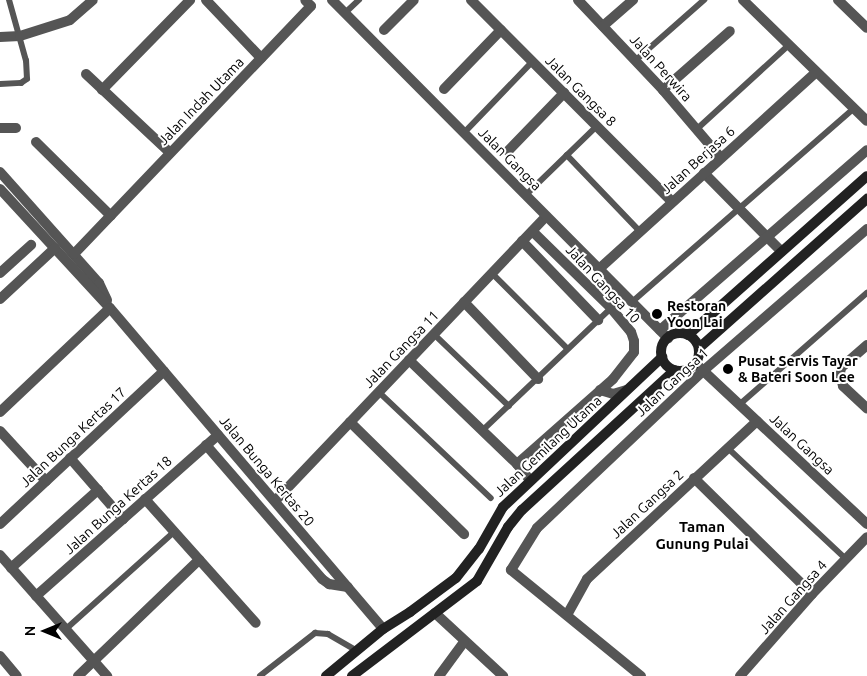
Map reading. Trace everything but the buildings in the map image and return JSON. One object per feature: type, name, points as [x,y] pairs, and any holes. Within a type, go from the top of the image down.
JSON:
[{"type":"main road","points":[[688,335],[867,176]]},
{"type":"main road","points":[[699,348],[867,199]]},
{"type":"main road","points":[[676,334],[688,335],[699,348],[699,367],[675,370],[665,363],[662,357],[663,345],[668,338],[676,334]]},
{"type":"main road","name":"Jalan Gemilang Utama","points":[[326,676],[383,628],[410,612],[456,578],[479,549],[502,507],[662,357]]},
{"type":"main road","name":"Jalan Gemilang Utama","points":[[354,676],[477,581],[508,527],[522,510],[675,370]]},
{"type":"street","points":[[0,37],[20,36],[70,20],[93,0]]},
{"type":"street","points":[[102,90],[190,0]]},
{"type":"street","points":[[206,0],[261,58]]},
{"type":"street","name":"Jalan Gangsa","points":[[332,0],[668,338]]},
{"type":"street","points":[[384,30],[414,0]]},
{"type":"street","name":"Jalan Gangsa 8","points":[[471,0],[672,202]]},
{"type":"street","name":"Jalan Perwira","points":[[578,0],[636,60],[721,158]]},
{"type":"street","points":[[603,26],[633,0]]},
{"type":"street","points":[[744,0],[867,121]]},
{"type":"street","points":[[838,0],[867,28]]},
{"type":"street","name":"Jalan Indah Utama","points":[[74,254],[261,58],[308,3]]},
{"type":"street","points":[[444,89],[501,30]]},
{"type":"street","points":[[663,90],[730,31]]},
{"type":"street","name":"Jalan Berjasa 6","points":[[599,269],[816,72]]},
{"type":"street","points":[[86,74],[170,153]]},
{"type":"street","points":[[508,151],[564,93]]},
{"type":"street","points":[[0,128],[16,128]]},
{"type":"street","points":[[36,142],[111,216]]},
{"type":"street","points":[[660,330],[867,150]]},
{"type":"street","points":[[0,172],[99,283],[110,308]]},
{"type":"street","points":[[704,173],[781,251]]},
{"type":"street","points":[[0,189],[110,308]]},
{"type":"street","name":"Jalan Gangsa 11","points":[[275,501],[546,216]]},
{"type":"street","name":"Jalan Gangsa 1","points":[[567,615],[511,570],[537,528],[699,367],[867,229]]},
{"type":"street","name":"Jalan Gangsa 10","points":[[517,464],[600,390],[625,365],[634,352],[632,332],[611,308],[532,231]]},
{"type":"street","points":[[522,241],[598,320]]},
{"type":"street","points":[[0,273],[31,245]]},
{"type":"street","points":[[0,299],[55,248]]},
{"type":"street","points":[[464,302],[538,378]]},
{"type":"street","points":[[0,412],[110,308]]},
{"type":"street","name":"Jalan Bunga Kertas 20","points":[[110,308],[383,628]]},
{"type":"street","points":[[867,345],[842,368],[840,378],[843,386],[867,408]]},
{"type":"street","points":[[409,360],[517,464],[530,480]]},
{"type":"street","name":"Jalan Gangsa","points":[[699,367],[867,524]]},
{"type":"street","name":"Jalan Bunga Kertas 17","points":[[0,524],[164,371]]},
{"type":"street","points":[[600,390],[613,394],[626,390]]},
{"type":"street","points":[[350,422],[464,534]]},
{"type":"street","name":"Jalan Gangsa 2","points":[[567,615],[587,579],[694,478],[757,422]]},
{"type":"street","points":[[0,431],[46,481]]},
{"type":"street","name":"Jalan Bunga Kertas 18","points":[[36,596],[218,435]]},
{"type":"street","name":"Jalan Bunga Kertas 20","points":[[206,445],[322,579],[329,584],[348,588]]},
{"type":"street","points":[[70,458],[123,519]]},
{"type":"street","points":[[694,478],[812,594]]},
{"type":"street","points":[[11,568],[98,490]]},
{"type":"street","points":[[145,499],[256,623]]},
{"type":"street","name":"Jalan Gangsa 4","points":[[740,676],[812,594],[867,537]]},
{"type":"street","points":[[0,555],[107,676]]},
{"type":"street","points":[[78,676],[199,560]]},
{"type":"street","points":[[434,613],[503,676]]},
{"type":"street","points":[[567,615],[641,676]]},
{"type":"street","points":[[439,676],[464,642]]},
{"type":"street","points":[[0,656],[17,676]]},
{"type":"lane","points":[[0,84],[21,83],[26,79],[26,61],[9,0]]},
{"type":"lane","points":[[345,13],[359,0]]},
{"type":"lane","points":[[636,60],[704,0]]},
{"type":"lane","points":[[697,129],[789,45]]},
{"type":"lane","points":[[464,132],[532,62]]},
{"type":"lane","points":[[632,302],[854,108]]},
{"type":"lane","points":[[526,195],[597,126]]},
{"type":"lane","points":[[567,156],[640,231]]},
{"type":"lane","points":[[492,273],[568,349]]},
{"type":"lane","points":[[739,404],[867,293]]},
{"type":"lane","points":[[482,431],[611,308]]},
{"type":"lane","points":[[434,334],[509,406]]},
{"type":"lane","points":[[378,392],[491,498]]},
{"type":"lane","points":[[728,448],[846,559]]},
{"type":"lane","points":[[66,629],[174,532]]},
{"type":"lane","points":[[260,676],[315,633],[328,634],[356,650]]},
{"type":"place","name":"Restoran Yoon Lai","points":[[657,314]]},
{"type":"place","name":"Pusat Servis Tayar & Bateri Soon Lee","points":[[728,369]]},
{"type":"district","name":"Taman Gunung Pulai","points":[[702,534]]}]
